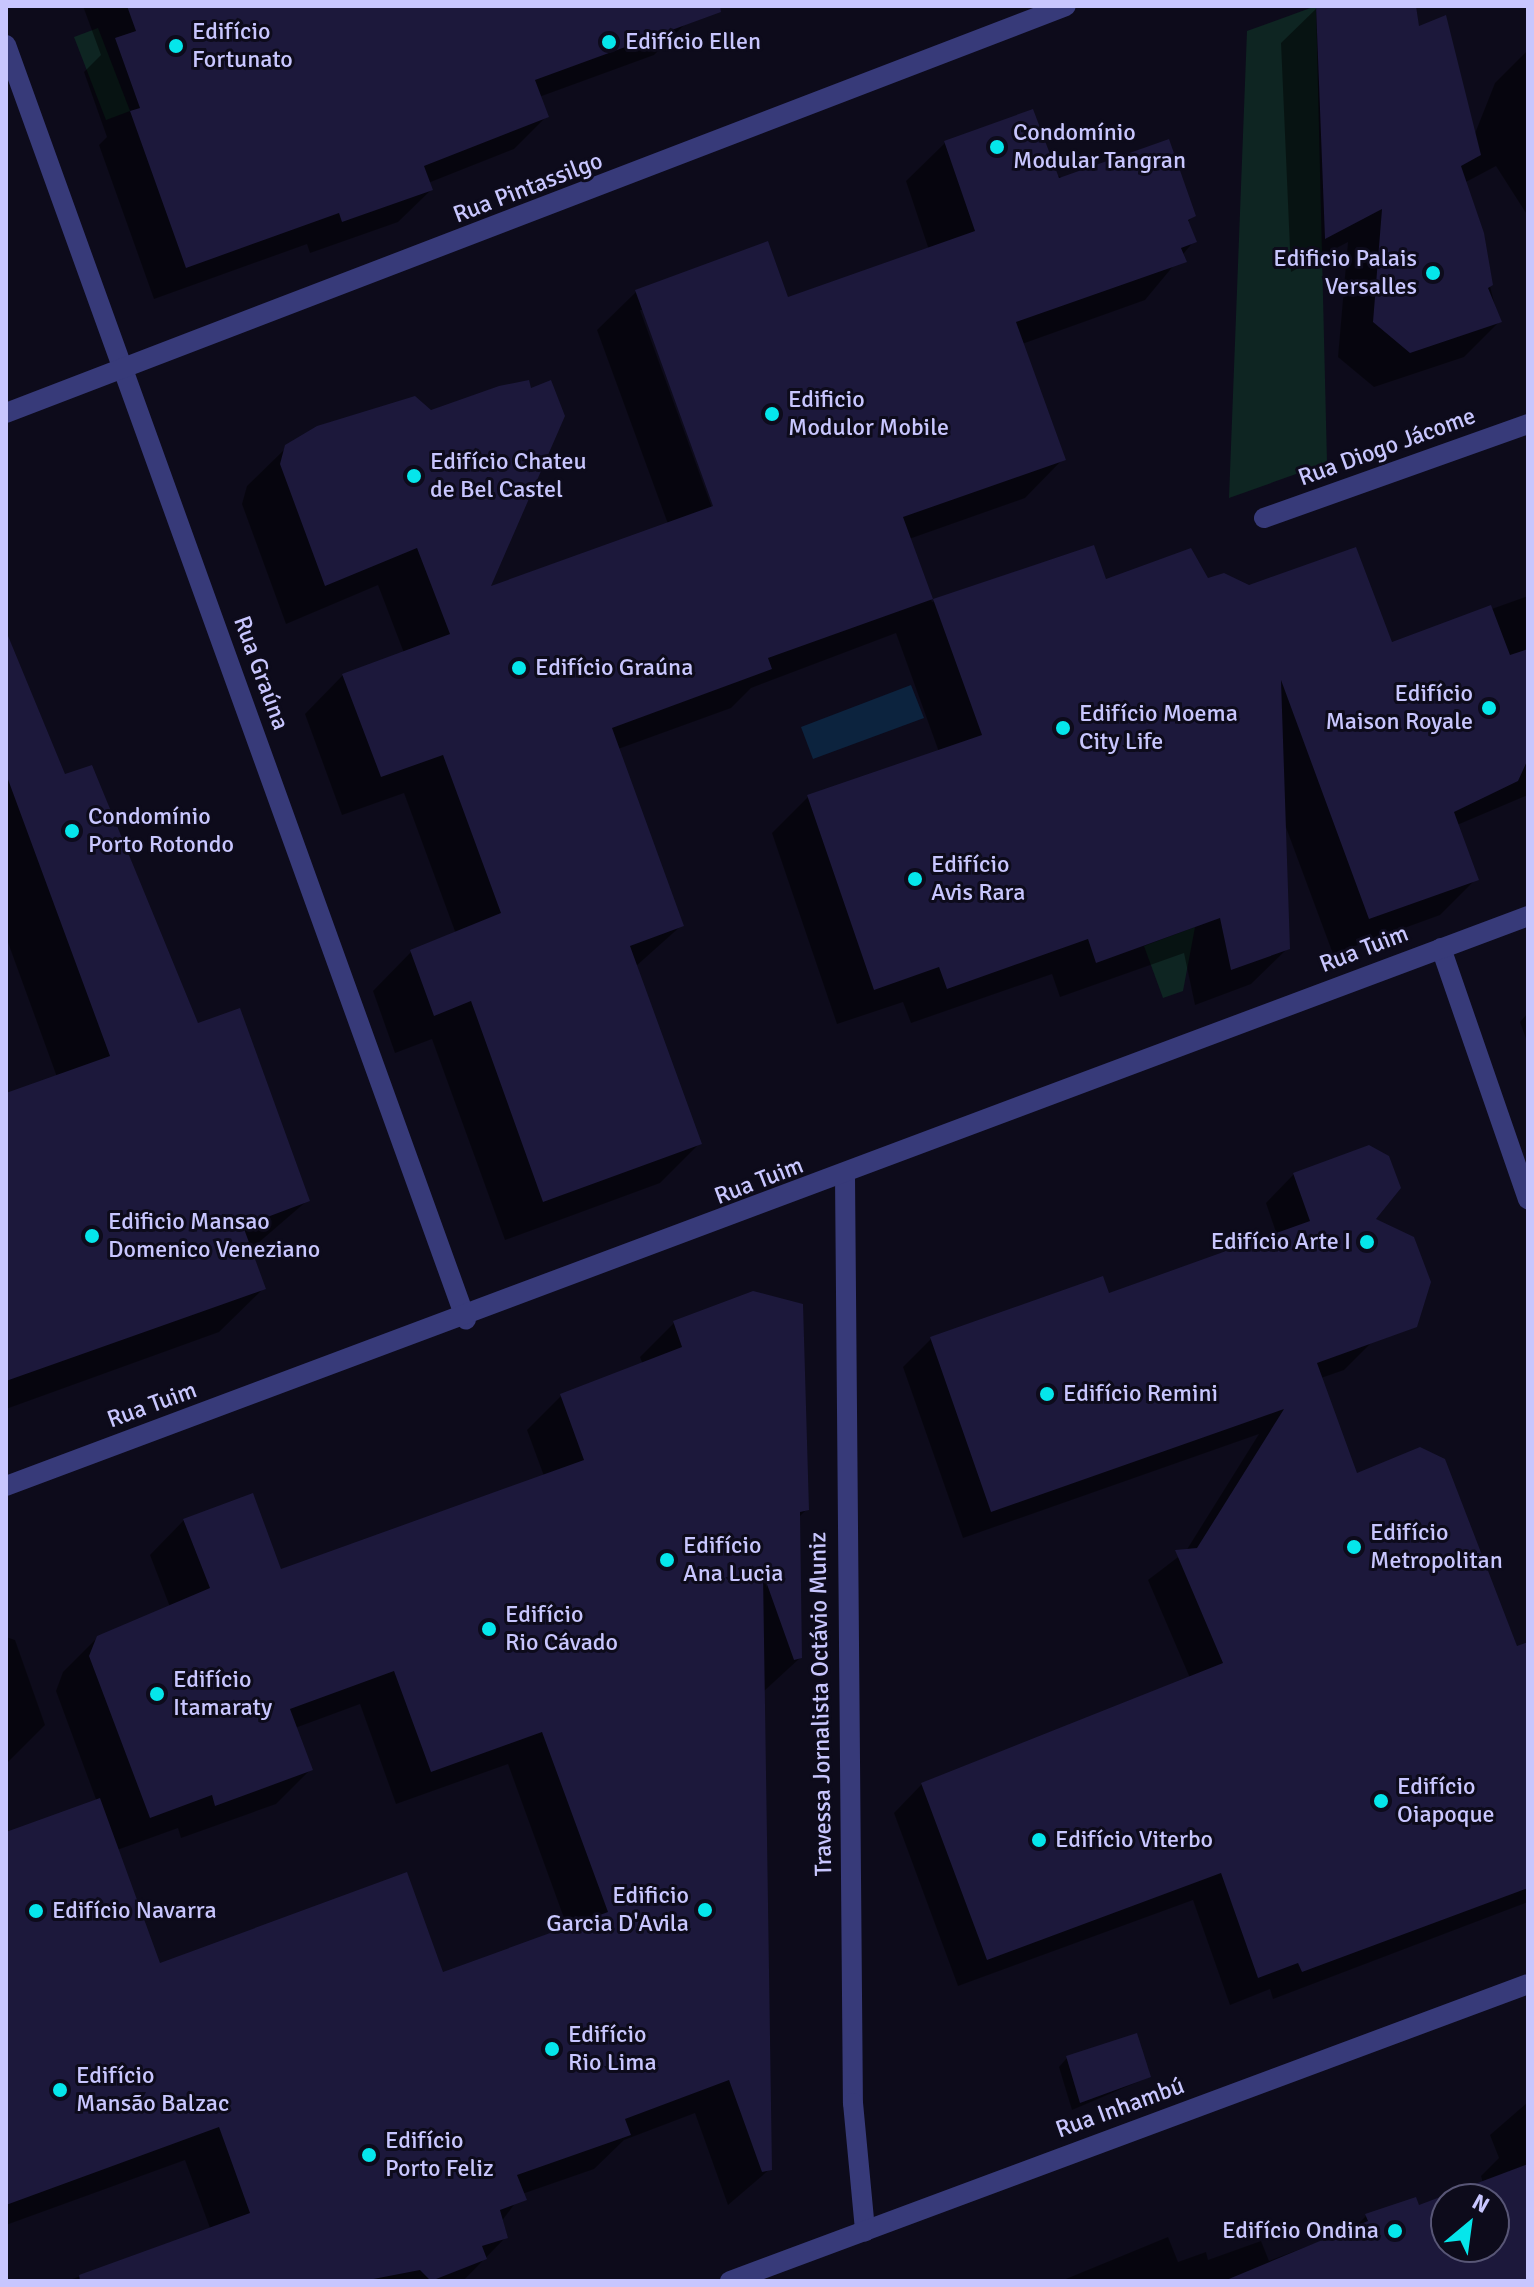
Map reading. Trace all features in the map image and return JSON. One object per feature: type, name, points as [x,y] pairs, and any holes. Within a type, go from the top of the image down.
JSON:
[{"type":"street","name":"Rua Pintassilgo","points":[[6,413],[125,372],[1066,6]]},
{"type":"street","name":"Rua Graúna","points":[[6,45],[466,1320]]},
{"type":"street","name":"Rua Diogo Jácome","points":[[1264,518],[1528,424]]},
{"type":"street","name":"Rua Tuim","points":[[6,1486],[466,1320],[1528,916]]},
{"type":"street","points":[[1441,948],[1528,1199]]},
{"type":"street","name":"Travessa Jornalista Octávio Muniz","points":[[845,1176],[852,2072],[865,2231]]},
{"type":"street","name":"Rua Inhambú","points":[[730,2281],[1528,1984]]},
{"type":"green space","points":[[1316,6],[1327,463],[1229,498],[1247,31]]},
{"type":"green space","points":[[98,28],[130,111],[106,120],[74,37]]},
{"type":"green space","points":[[1195,927],[1183,991],[1163,998],[1144,946]]},
{"type":"water","points":[[911,685],[924,718],[813,759],[801,727]]},
{"type":"building","points":[[127,6],[720,6],[721,12],[535,80],[549,117],[424,166],[433,190],[342,222],[339,213],[186,268],[130,111],[140,108],[115,38],[136,31]]},
{"type":"building","points":[[1316,6],[1416,6],[1419,26],[1446,15],[1481,155],[1461,166],[1484,233],[1493,285],[1488,288],[1502,322],[1410,353],[1373,322],[1382,209],[1325,239]]},
{"type":"building","points":[[1033,109],[1059,178],[1169,139],[1196,216],[1188,220],[1197,242],[1181,248],[1187,262],[1016,322],[1066,460],[903,517],[933,599],[768,658],[772,669],[612,728],[684,926],[630,946],[702,1144],[543,1202],[471,1001],[434,1016],[410,950],[501,913],[443,755],[381,777],[342,674],[450,634],[417,548],[325,586],[280,464],[285,445],[317,426],[415,396],[431,410],[499,386],[529,380],[531,388],[551,380],[565,416],[491,586],[713,506],[635,290],[768,241],[788,297],[975,231],[944,141]]},
{"type":"building","points":[[1094,545],[1106,579],[1191,548],[1208,578],[1224,573],[1249,585],[1356,547],[1392,642],[1491,605],[1510,655],[1528,649],[1528,759],[1518,781],[1454,812],[1479,880],[1369,919],[1281,680],[1290,949],[1231,970],[1220,918],[1096,963],[1088,939],[947,989],[939,967],[874,990],[807,795],[982,735],[933,599]]},
{"type":"building","points":[[6,631],[65,774],[92,765],[198,1023],[240,1008],[310,1201],[243,1226],[266,1289],[6,1381],[6,1093],[110,1056],[6,774]]},
{"type":"building","points":[[1369,1145],[1389,1156],[1401,1188],[1376,1219],[1414,1237],[1431,1282],[1417,1327],[1317,1363],[1357,1473],[1420,1447],[1445,1459],[1517,1646],[1528,1642],[1528,1888],[1302,1972],[1298,1963],[1258,1978],[1221,1873],[987,1960],[921,1783],[1223,1663],[1175,1550],[1197,1548],[1284,1409],[991,1512],[930,1337],[1103,1276],[1109,1293],[1310,1221],[1293,1173]]},
{"type":"building","points":[[753,1291],[803,1304],[809,1510],[800,1512],[802,1658],[794,1660],[763,1573],[772,2170],[762,2172],[729,2080],[625,2119],[631,2135],[517,2175],[527,2200],[500,2210],[508,2238],[482,2246],[487,2259],[431,2281],[420,2270],[363,2281],[80,2281],[79,2275],[250,2213],[219,2127],[6,2205],[6,1832],[100,1798],[160,1963],[407,1872],[443,1972],[608,1912],[542,1732],[431,1772],[394,1671],[290,1709],[313,1770],[215,1806],[212,1795],[150,1818],[89,1656],[97,1636],[210,1588],[183,1519],[253,1493],[281,1569],[584,1460],[560,1394],[682,1347],[673,1321]]},
{"type":"building","points":[[1137,2033],[1151,2077],[1080,2103],[1066,2056]]},
{"type":"building","points":[[1528,2164],[1528,2281],[1224,2281],[1368,2221],[1365,2214],[1416,2197],[1419,2205],[1430,2201],[1430,2263],[1510,2263],[1510,2183],[1477,2183]]},
{"type":"place","name":"Edifício Ellen","points":[[609,42]]},
{"type":"place","name":"Edifício Fortunato","points":[[176,46]]},
{"type":"place","name":"Condomínio Modular Tangran","points":[[997,147]]},
{"type":"place","name":"Edificio Palais Versalles","points":[[1433,273]]},
{"type":"place","name":"Edificio Modulor Mobile","points":[[772,414]]},
{"type":"place","name":"Edifício Chateu de Bel Castel","points":[[414,476]]},
{"type":"place","name":"Edifício Graúna","points":[[519,668]]},
{"type":"place","name":"Edifício Maison Royale","points":[[1489,708]]},
{"type":"place","name":"Edifício Moema City Life","points":[[1063,728]]},
{"type":"place","name":"Condomínio Porto Rotondo","points":[[72,831]]},
{"type":"place","name":"Edifício Avis Rara","points":[[915,879]]},
{"type":"place","name":"Edificio Mansao Domenico Veneziano","points":[[92,1236]]},
{"type":"place","name":"Edifício Arte I","points":[[1367,1242]]},
{"type":"place","name":"Edifício Remini","points":[[1047,1394]]},
{"type":"place","name":"Edifício Metropolitan","points":[[1354,1547]]},
{"type":"place","name":"Edifício Ana Lucia","points":[[667,1560]]},
{"type":"place","name":"Edifício Rio Cávado","points":[[489,1629]]},
{"type":"place","name":"Edifício Itamaraty","points":[[157,1694]]},
{"type":"place","name":"Edifício Oiapoque","points":[[1381,1801]]},
{"type":"place","name":"Edifício Viterbo","points":[[1039,1840]]},
{"type":"place","name":"Edificio Garcia D'Avila","points":[[705,1910]]},
{"type":"place","name":"Edifício Navarra","points":[[36,1911]]},
{"type":"place","name":"Edifício Rio Lima","points":[[552,2049]]},
{"type":"place","name":"Edifício Mansão Balzac","points":[[60,2090]]},
{"type":"place","name":"Edifício Porto Feliz","points":[[369,2155]]},
{"type":"place","name":"Edifício Ondina","points":[[1395,2231]]}]
